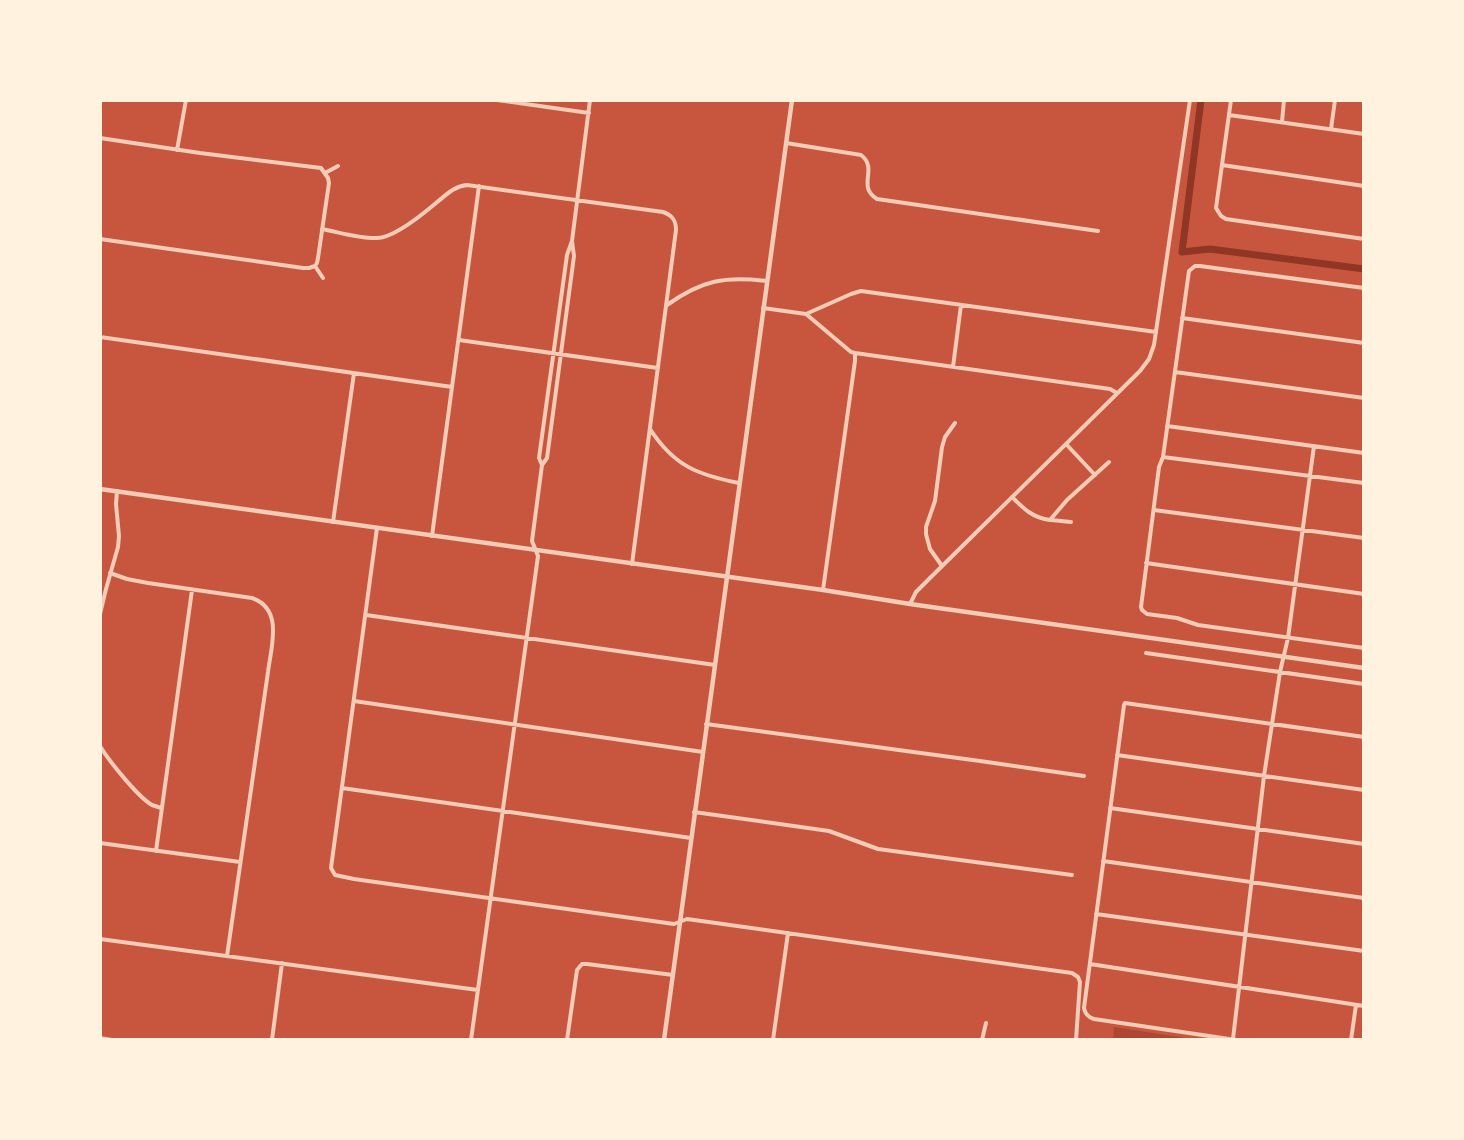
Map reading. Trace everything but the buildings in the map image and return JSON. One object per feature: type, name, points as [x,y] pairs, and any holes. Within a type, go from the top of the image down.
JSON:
[{"type":"street","points":[[177,150],[186,100]]},
{"type":"street","points":[[497,100],[589,113]]},
{"type":"street","points":[[542,465],[539,458],[567,255],[572,241],[590,100]]},
{"type":"street","points":[[664,1040],[792,100]]},
{"type":"street","points":[[910,604],[916,592],[1140,371],[1149,359],[1154,345],[1190,100]]},
{"type":"street","points":[[1231,100],[1217,212],[1226,219],[1364,239]]},
{"type":"street","points":[[1282,122],[1284,100]]},
{"type":"street","points":[[1331,129],[1335,100]]},
{"type":"street","points":[[1229,115],[1364,134]]},
{"type":"street","points":[[100,138],[321,168],[328,178],[317,263],[309,268],[100,239]]},
{"type":"street","points":[[786,143],[861,155],[869,166],[867,188],[877,199],[1098,231]]},
{"type":"street","points":[[1222,165],[1364,186]]},
{"type":"street","points":[[325,173],[338,166]]},
{"type":"street","points":[[322,229],[371,238],[391,235],[456,188],[467,184],[669,214],[675,221],[676,230],[632,564]]},
{"type":"street","points":[[432,536],[478,186]]},
{"type":"street","points":[[471,1040],[538,556],[532,541],[542,465],[547,458],[561,354],[574,256],[572,241]]},
{"type":"street","points":[[315,266],[323,278]]},
{"type":"street","points":[[1364,288],[1200,266],[1192,268],[1189,272],[1141,602],[1142,610],[1147,614],[1177,618],[1198,625],[1364,648]]},
{"type":"street","points":[[666,306],[712,282],[734,278],[767,281]]},
{"type":"street","points":[[763,308],[806,314],[861,291],[1156,332]]},
{"type":"street","points":[[953,367],[961,305]]},
{"type":"street","points":[[806,314],[850,352],[1110,389],[1117,393]]},
{"type":"street","points":[[1182,318],[1364,343]]},
{"type":"street","points":[[100,337],[452,387]]},
{"type":"street","points":[[459,340],[658,368]]},
{"type":"street","points":[[823,590],[855,353]]},
{"type":"street","points":[[1175,372],[1364,398]]},
{"type":"street","points":[[333,522],[354,373]]},
{"type":"street","points":[[942,566],[930,549],[926,527],[935,501],[942,447],[945,437],[955,423]]},
{"type":"street","points":[[1167,426],[1364,453]]},
{"type":"street","points":[[650,428],[670,454],[686,466],[704,475],[739,483]]},
{"type":"street","points":[[1066,444],[1095,475]]},
{"type":"street","points":[[1314,446],[1288,638],[1280,672],[1272,724],[1264,776],[1238,987],[1234,1039],[1094,1019],[1087,1015],[1084,1008],[1122,711],[1125,703],[1272,724],[1364,737]]},
{"type":"street","points":[[1163,457],[1364,483]]},
{"type":"street","points":[[1050,520],[1067,500],[1109,462]]},
{"type":"street","points":[[100,489],[1364,668]]},
{"type":"street","points":[[100,614],[118,547],[117,491]]},
{"type":"street","points":[[1012,497],[1028,512],[1043,519],[1071,522]]},
{"type":"street","points":[[1154,510],[1364,538]]},
{"type":"street","points":[[377,528],[331,868],[337,876],[674,924],[687,919],[1072,973],[1078,976],[1080,982],[1076,1040]]},
{"type":"street","points":[[1146,563],[1364,594]]},
{"type":"street","points":[[110,573],[127,579],[257,599],[271,613],[274,626],[227,956]]},
{"type":"street","points":[[156,851],[192,590]]},
{"type":"street","points":[[366,615],[716,665]]},
{"type":"street","points":[[1146,653],[1364,684]]},
{"type":"street","points":[[354,701],[703,752]]},
{"type":"street","points":[[706,724],[1084,776]]},
{"type":"street","points":[[100,746],[130,784],[150,804],[161,808]]},
{"type":"street","points":[[1117,755],[1364,790]]},
{"type":"street","points":[[342,788],[691,838]]},
{"type":"street","points":[[1110,808],[1364,844]]},
{"type":"street","points":[[694,812],[829,831],[879,849],[1072,875]]},
{"type":"street","points":[[100,843],[240,862]]},
{"type":"street","points":[[1103,861],[1364,898]]},
{"type":"street","points":[[1096,915],[1364,951]]},
{"type":"street","points":[[773,1040],[788,933]]},
{"type":"street","points":[[100,939],[478,990]]},
{"type":"street","points":[[272,1040],[282,963]]},
{"type":"street","points":[[567,1040],[579,966],[587,964],[673,975]]},
{"type":"street","points":[[1090,964],[1364,1006]]},
{"type":"street","points":[[1351,1040],[1356,1005]]},
{"type":"street","points":[[982,1040],[986,1023]]},
{"type":"street","points":[[100,1038],[112,1040]]},
{"type":"shaded area","points":[[1114,1027],[1192,1039],[1113,1039]]},
{"type":"waterway","points":[[1201,100],[1182,252],[1210,249],[1364,269]]}]
